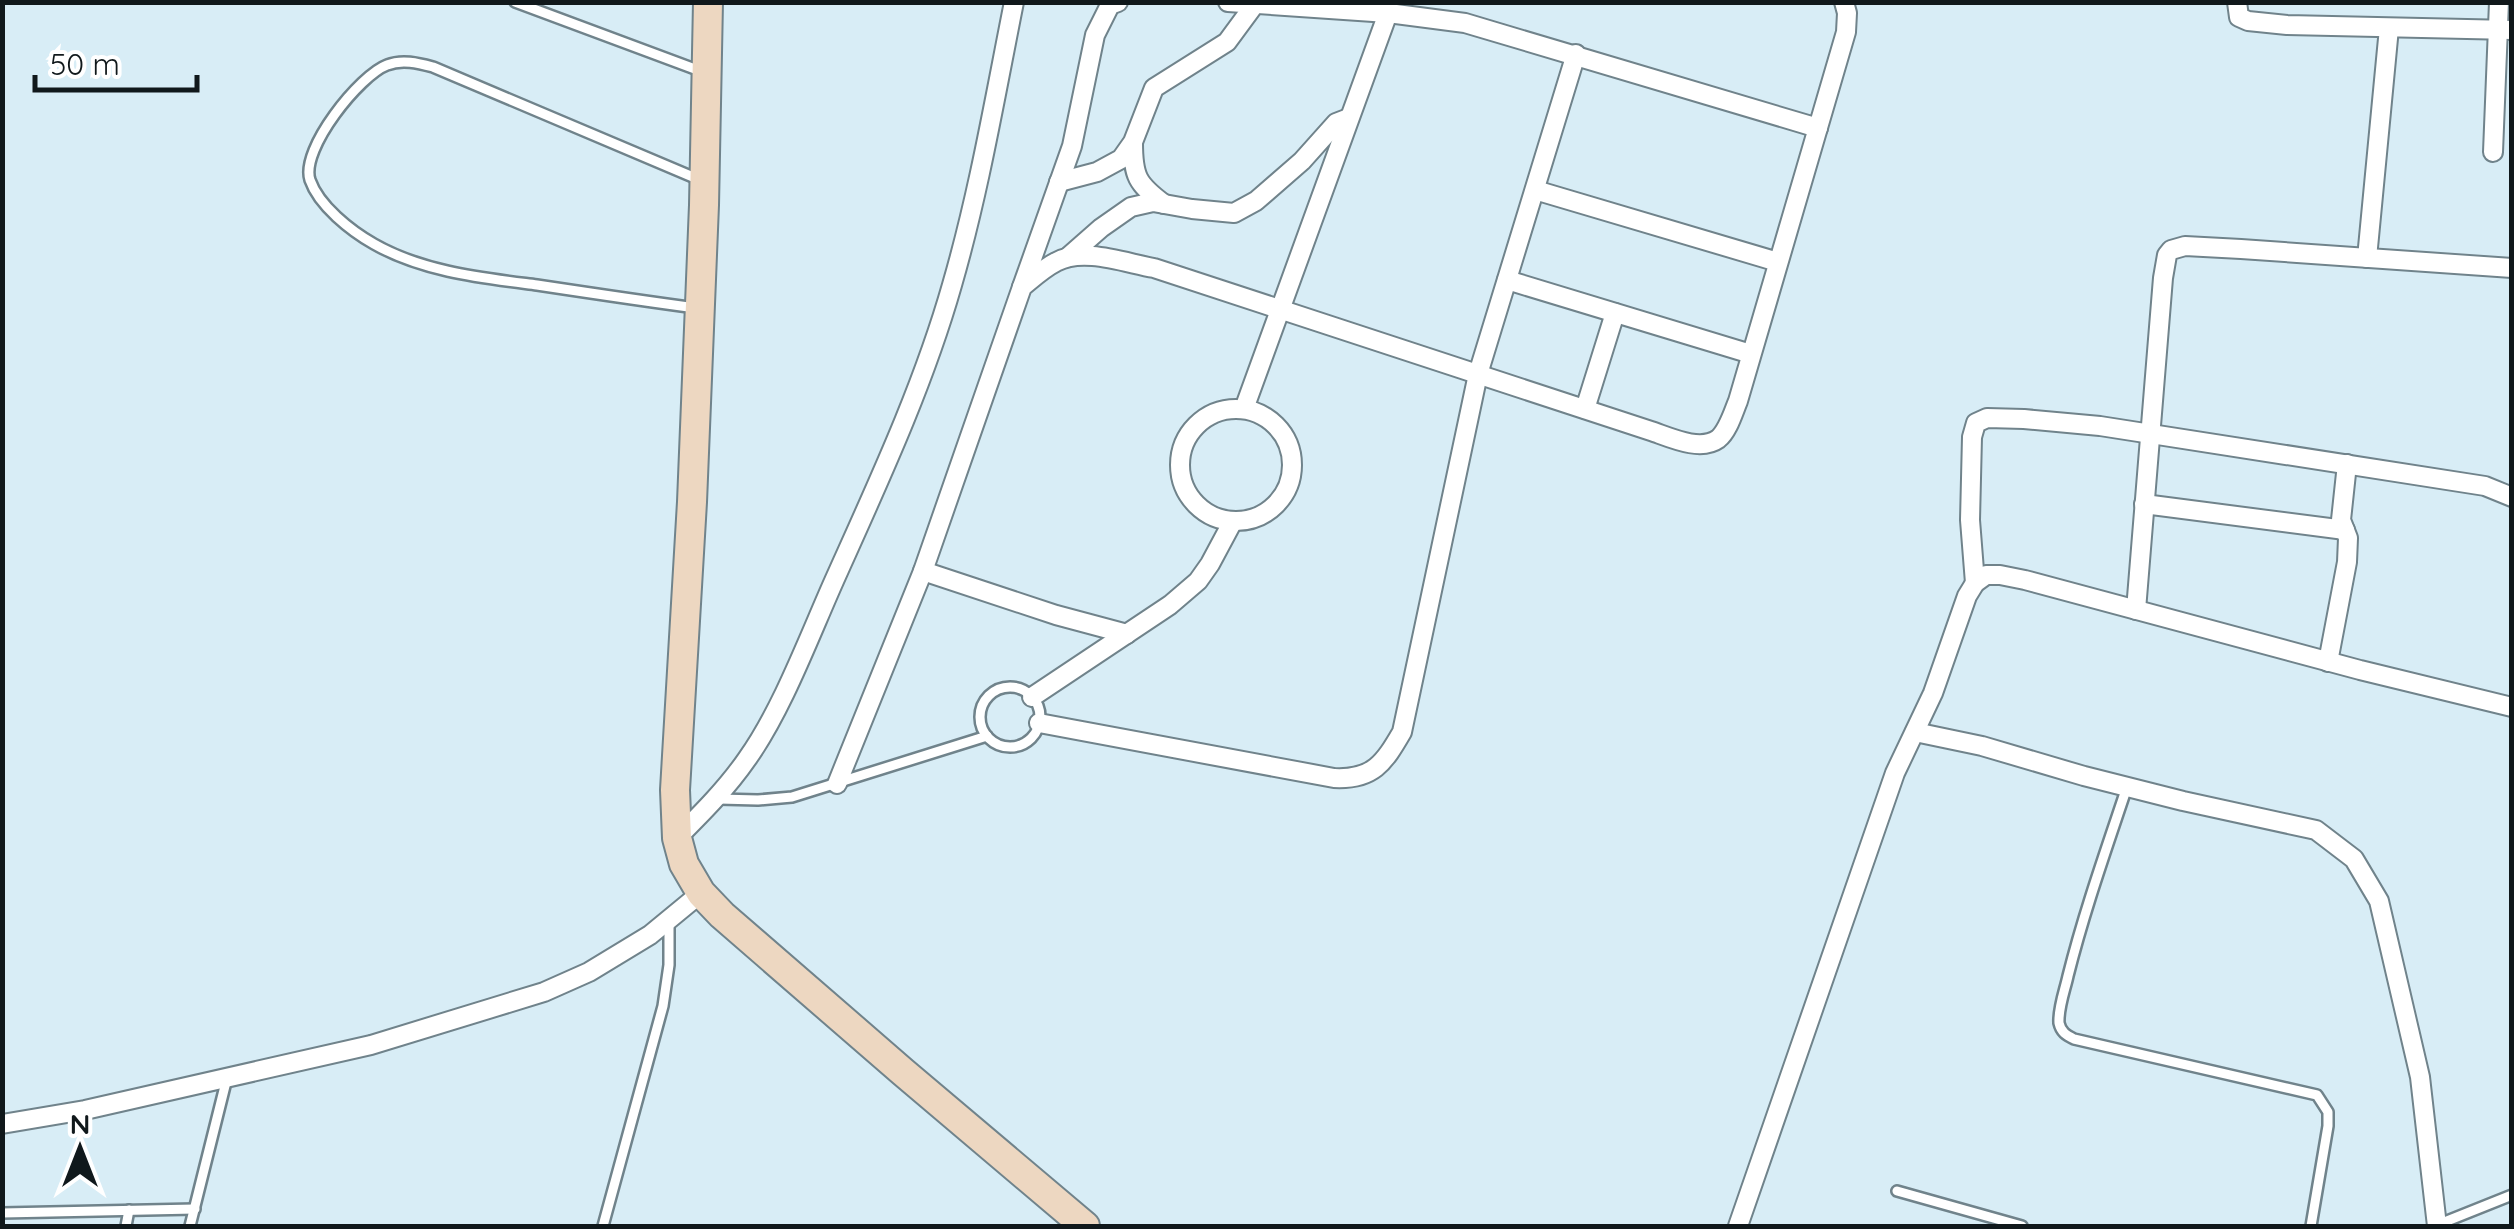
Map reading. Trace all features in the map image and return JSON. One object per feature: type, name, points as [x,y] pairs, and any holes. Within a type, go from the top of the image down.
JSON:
[{"type":"street","points":[[708,2],[692,502],[675,790],[677,838],[684,864],[701,893],[722,915],[1078,1224]]},
{"type":"street","points":[[677,838],[716,799],[749,757],[778,705],[921,376],[952,288],[974,201],[1014,2]]},
{"type":"street","points":[[837,784],[923,570],[1072,146],[1095,36],[1110,5],[1118,2]]},
{"type":"street","points":[[1228,2],[1388,13],[1465,23],[1818,128]]},
{"type":"street","points":[[1022,286],[1054,262],[1068,257],[1090,256],[1154,268],[1688,443],[1706,444],[1717,440],[1726,428],[1738,401],[1846,32],[1844,2]]},
{"type":"street","points":[[2237,2],[2239,18],[2248,22],[2504,30]]},
{"type":"street","points":[[2493,152],[2504,30],[2499,2]]},
{"type":"street","points":[[1059,182],[1096,172],[1121,159],[1133,142],[1154,88],[1226,42],[1255,4]]},
{"type":"street","points":[[1244,409],[1388,13]]},
{"type":"street","points":[[2367,258],[2390,28]]},
{"type":"street","points":[[1039,723],[1334,778],[1366,775],[1386,760],[1402,732],[1478,374],[1576,54]]},
{"type":"street","points":[[1068,257],[1130,207],[1153,202],[1234,213],[1256,201],[1302,161],[1336,124],[1349,118]]},
{"type":"street","points":[[1133,142],[1133,168],[1143,188],[1165,204]]},
{"type":"street","points":[[1534,190],[1778,262]]},
{"type":"street","points":[[2136,610],[2163,278],[2171,250],[2185,246],[2512,268]]},
{"type":"street","points":[[1507,280],[1752,354]]},
{"type":"street","points":[[1585,409],[1615,313]]},
{"type":"street","points":[[1244,409],[1277,426],[1288,442],[1292,461],[1290,480],[1282,497],[1252,519],[1233,522],[1213,517],[1196,506],[1185,489],[1180,470],[1182,450],[1190,432],[1205,418],[1224,410],[1244,409]]},
{"type":"street","points":[[1975,582],[1970,520],[1972,438],[1976,423],[1987,418],[2150,433],[2485,486],[2512,497]]},
{"type":"street","points":[[2328,662],[2347,562],[2348,546],[2341,515],[2347,464]]},
{"type":"street","points":[[2144,504],[2344,530]]},
{"type":"street","points":[[1032,697],[1198,582],[1233,522]]},
{"type":"street","points":[[923,570],[1039,610],[1127,634]]},
{"type":"street","points":[[1738,1226],[1895,772],[1933,692],[1975,582],[1986,575],[2000,575],[2512,708]]},
{"type":"street","points":[[1914,732],[2316,830],[2354,858],[2379,901],[2420,1077],[2437,1226]]},
{"type":"street","points":[[2,1124],[85,1110],[371,1045],[544,992],[589,972],[650,935],[701,893]]},
{"type":"lane","points":[[515,2],[706,73]]},
{"type":"lane","points":[[699,309],[498,280],[408,260],[373,244],[345,223],[323,202],[310,181],[308,167],[323,132],[362,84],[382,66],[412,62],[432,66],[704,181]]},
{"type":"lane","points":[[1004,688],[1024,691],[1039,709],[1039,723],[1035,733],[1017,746],[995,743],[986,736],[981,707],[986,698],[1004,688]]},
{"type":"lane","points":[[716,799],[792,797],[986,736]]},
{"type":"lane","points":[[2127,787],[2078,938],[2063,996],[2061,1029],[2074,1039],[2317,1095],[2328,1112],[2328,1126],[2311,1226]]},
{"type":"lane","points":[[603,1226],[663,1006],[669,965],[669,920]]},
{"type":"lane","points":[[190,1226],[227,1078]]},
{"type":"lane","points":[[1898,1191],[2022,1226]]},
{"type":"lane","points":[[2437,1226],[2512,1195]]},
{"type":"lane","points":[[2,1213],[194,1208]]},
{"type":"lane","points":[[126,1226],[130,1210]]}]
